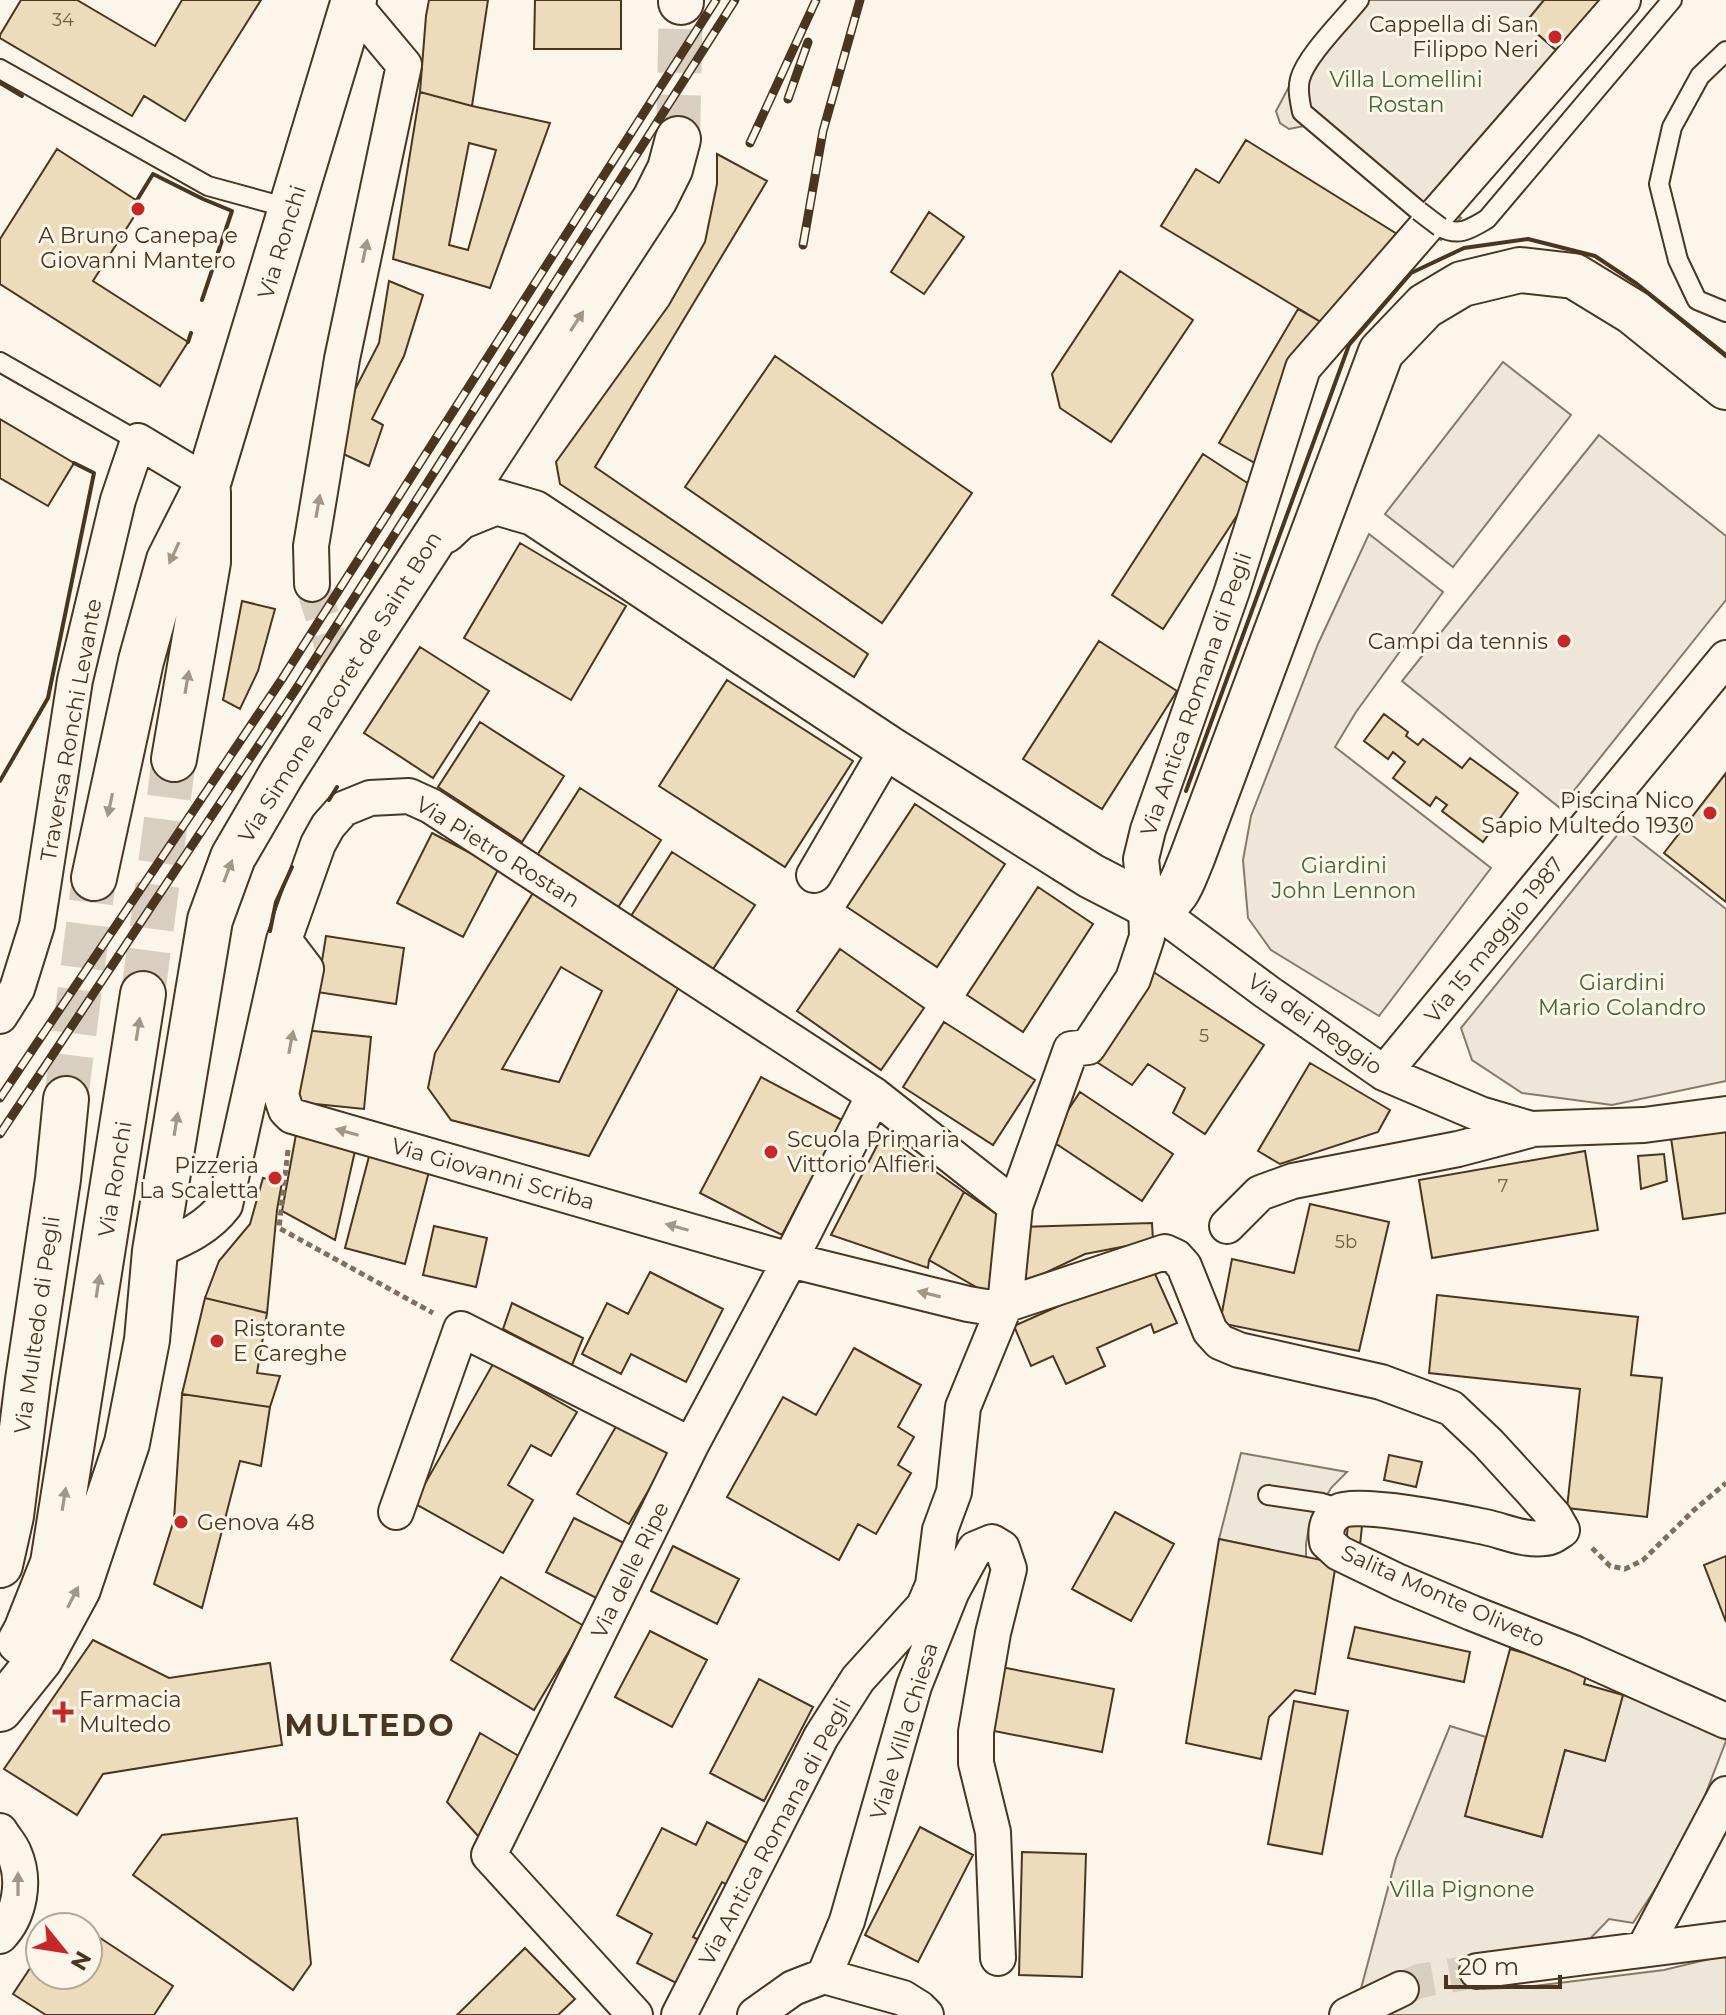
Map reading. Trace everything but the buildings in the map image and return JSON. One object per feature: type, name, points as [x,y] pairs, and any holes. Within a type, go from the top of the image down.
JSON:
[{"type":"main road","name":"Via Ronchi","points":[[94,878],[141,661],[169,560],[208,483],[354,2]]},
{"type":"main road","name":"Via Simone Pacoret de Saint Bon","points":[[147,1340],[155,1251],[210,920],[233,857],[282,773],[655,199],[670,169],[678,139]]},
{"type":"main road","points":[[426,549],[459,517],[496,502],[534,513],[888,748],[1091,876],[1151,907],[1165,906],[1179,889],[1192,858],[1381,352],[1425,306],[1462,284],[1520,270],[1574,276],[1633,312],[1726,387]]},
{"type":"main road","points":[[534,386],[510,447],[508,478],[534,513]]},
{"type":"main road","name":"Via Ronchi","points":[[174,759],[208,562],[208,483]]},
{"type":"main road","name":"Via Ronchi","points":[[85,1363],[143,994]]},
{"type":"main road","name":"Via Multedo di Pegli","points":[[0,1565],[11,1516],[58,1179],[66,1099]]},
{"type":"main road","name":"Via Multedo di Pegli","points":[[58,1179],[72,1233],[63,1340],[85,1363]]},
{"type":"main road","points":[[0,1676],[26,1631],[53,1563],[85,1363],[100,1367],[130,1359],[147,1340]]},
{"type":"main road","points":[[0,1709],[40,1659],[78,1589],[127,1443],[147,1340]]},
{"type":"street","name":"Via Antica Romana di Pegli","points":[[679,2015],[821,1737],[858,1679],[924,1606],[933,1585],[940,1530],[954,1492],[963,1407],[1005,1305],[1015,1206],[1071,1049],[1088,1047],[1133,979],[1147,937],[1151,907],[1141,859],[1148,830],[1232,591],[1303,368],[1623,0]]},
{"type":"street","points":[[312,584],[311,546],[342,359],[404,65],[354,2]]},
{"type":"street","points":[[138,441],[208,483]]},
{"type":"street","name":"Traversa Ronchi Levante","points":[[0,1016],[17,989],[37,925],[75,680],[118,500],[138,441]]},
{"type":"street","name":"Via 15 maggio 1987","points":[[1384,1073],[1726,658]]},
{"type":"street","points":[[814,875],[888,748]]},
{"type":"street","name":"Via Pietro Rostan","points":[[155,1251],[196,1232],[215,1218],[225,1205],[284,940],[318,844],[343,809],[370,798],[409,796],[431,806],[874,1095],[1015,1206]]},
{"type":"street","name":"Via dei Reggio","points":[[1151,907],[1384,1073],[1480,1114],[1531,1129],[1644,1125],[1726,1114]]},
{"type":"street","points":[[284,940],[306,969],[281,1095],[286,1110],[292,1116]]},
{"type":"street","name":"Via delle Ripe","points":[[635,2015],[489,1855],[691,1445],[874,1095]]},
{"type":"street","name":"Via Giovanni Scriba","points":[[292,1116],[790,1260],[968,1304],[986,1307],[1005,1305]]},
{"type":"street","points":[[1227,1226],[1260,1193],[1293,1181],[1458,1149],[1531,1129]]},
{"type":"street","points":[[1005,1305],[1165,1252],[1176,1257],[1184,1266],[1210,1331],[1220,1342],[1239,1350],[1381,1382],[1451,1408],[1532,1491],[1562,1530]]},
{"type":"street","points":[[396,1512],[461,1329],[691,1445]]},
{"type":"street","name":"Salita Monte Oliveto","points":[[1562,1530],[1548,1538],[1530,1538],[1373,1508],[1342,1509],[1332,1517],[1325,1529],[1327,1542],[1339,1553],[1726,1721]]},
{"type":"street","name":"Viale Villa Chiesa","points":[[824,1976],[847,1921],[914,1686],[952,1591],[975,1549],[992,1542],[1002,1548],[1009,1569],[993,1633],[976,1732],[976,1763],[993,1832],[998,1958]]},
{"type":"street","points":[[1644,1949],[1726,1794]]},
{"type":"street","points":[[0,1831],[14,1852],[20,1878],[18,1905],[7,1930],[0,1936]]},
{"type":"street","points":[[1477,1971],[1726,1939]]},
{"type":"street","points":[[755,2015],[793,1988],[824,1976],[903,1998],[926,2015]]},
{"type":"street","points":[[1347,2015],[1401,1989]]},
{"type":"lane","points":[[1359,0],[1313,56],[1300,78],[1302,112],[1440,227],[1450,232],[1465,232],[1487,219],[1672,0]]},
{"type":"lane","points":[[1726,51],[1700,76],[1672,127],[1659,184],[1678,260],[1697,300],[1726,312]]},
{"type":"lane","points":[[0,69],[208,186],[292,209]]},
{"type":"lane","points":[[0,362],[138,441]]},
{"type":"lane","points":[[1268,1495],[1342,1509]]},
{"type":"path","points":[[292,1116],[279,1228],[461,1329]]},
{"type":"path","points":[[1562,1530],[1591,1547],[1610,1566],[1625,1569],[1643,1560],[1726,1483]]},
{"type":"green space","name":"Villa Lomellini Rostan","points":[[1351,0],[1544,0],[1525,23],[1557,51],[1436,199],[1461,218],[1441,240],[1310,129],[1304,126],[1289,129],[1280,123],[1276,111],[1292,81]]},
{"type":"green space","points":[[1503,362],[1571,415],[1453,567],[1385,514]]},
{"type":"green space","name":"Campi da tennis","points":[[1599,435],[1726,536],[1726,600],[1560,808],[1402,681]]},
{"type":"green space","name":"Giardini John Lennon","points":[[1369,534],[1443,592],[1356,712],[1335,747],[1491,868],[1379,1016],[1271,950],[1248,918],[1243,860],[1251,816],[1318,644]]},
{"type":"green space","name":"Giardini Mario Colandro","points":[[1623,828],[1726,909],[1726,1081],[1612,1105],[1522,1093],[1472,1060],[1461,1028]]},
{"type":"green space","name":"Villa Pignone","points":[[1623,1695],[1717,1729],[1726,1741],[1689,1837],[1633,1923],[1609,1919],[1586,1943],[1474,1962],[1483,1989],[1526,1987],[1664,1970],[1726,1955],[1726,2015],[1387,2015],[1405,2005],[1359,1996],[1396,1858],[1450,1726],[1486,1737],[1466,1816],[1542,1837],[1565,1750],[1605,1760]]},
{"type":"shaded area","points":[[1241,1453],[1347,1472],[1331,1488],[1309,1527],[1306,1558],[1219,1539]]},
{"type":"tunnel","points":[[678,139],[681,2]]},
{"type":"tunnel","points":[[312,584],[342,679]]},
{"type":"tunnel","points":[[143,994],[174,759]]},
{"type":"tunnel","points":[[66,1099],[94,878]]},
{"type":"tunnel","points":[[1401,1989],[1419,1981],[1477,1971]]},
{"type":"railway","points":[[0,1098],[282,679],[716,0]]},
{"type":"railway","points":[[0,1134],[296,689],[735,0]]},
{"type":"railway","points":[[750,143],[816,0]]},
{"type":"railway","points":[[803,245],[823,131],[860,0]]},
{"type":"railway","points":[[788,99],[808,42]]},
{"type":"wall","points":[[0,83],[22,96]]},
{"type":"wall","points":[[137,200],[153,174],[232,211],[202,300]]},
{"type":"wall","points":[[1186,791],[1349,345],[1411,273],[1464,248],[1528,239],[1595,256],[1637,284],[1726,355]]},
{"type":"wall","points":[[188,342],[191,333]]},
{"type":"wall","points":[[0,781],[48,698],[94,473],[74,463]]},
{"type":"wall","points":[[329,800],[337,787]]},
{"type":"wall","points":[[270,931],[276,902],[292,867]]},
{"type":"place","name":"Cappella di San Filippo Neri","points":[[1555,37]]},
{"type":"place","name":"A Bruno Canepa e Giovanni Mantero","points":[[138,209]]},
{"type":"place","name":"Campi da tennis","points":[[1564,641]]},
{"type":"place","name":"Piscina Nico Sapio Multedo 1930","points":[[1710,813]]},
{"type":"place","name":"Scuola Primaria Vittorio Alfieri","points":[[771,1152]]},
{"type":"place","name":"Pizzeria La Scaletta","points":[[275,1178]]},
{"type":"place","name":"Ristorante E Careghe","points":[[217,1341]]},
{"type":"place","name":"Genova 48","points":[[181,1522]]},
{"type":"place","name":"Farmacia Multedo","points":[[63,1712]]},
{"type":"district","name":"MULTEDO","points":[[370,1725]]}]
